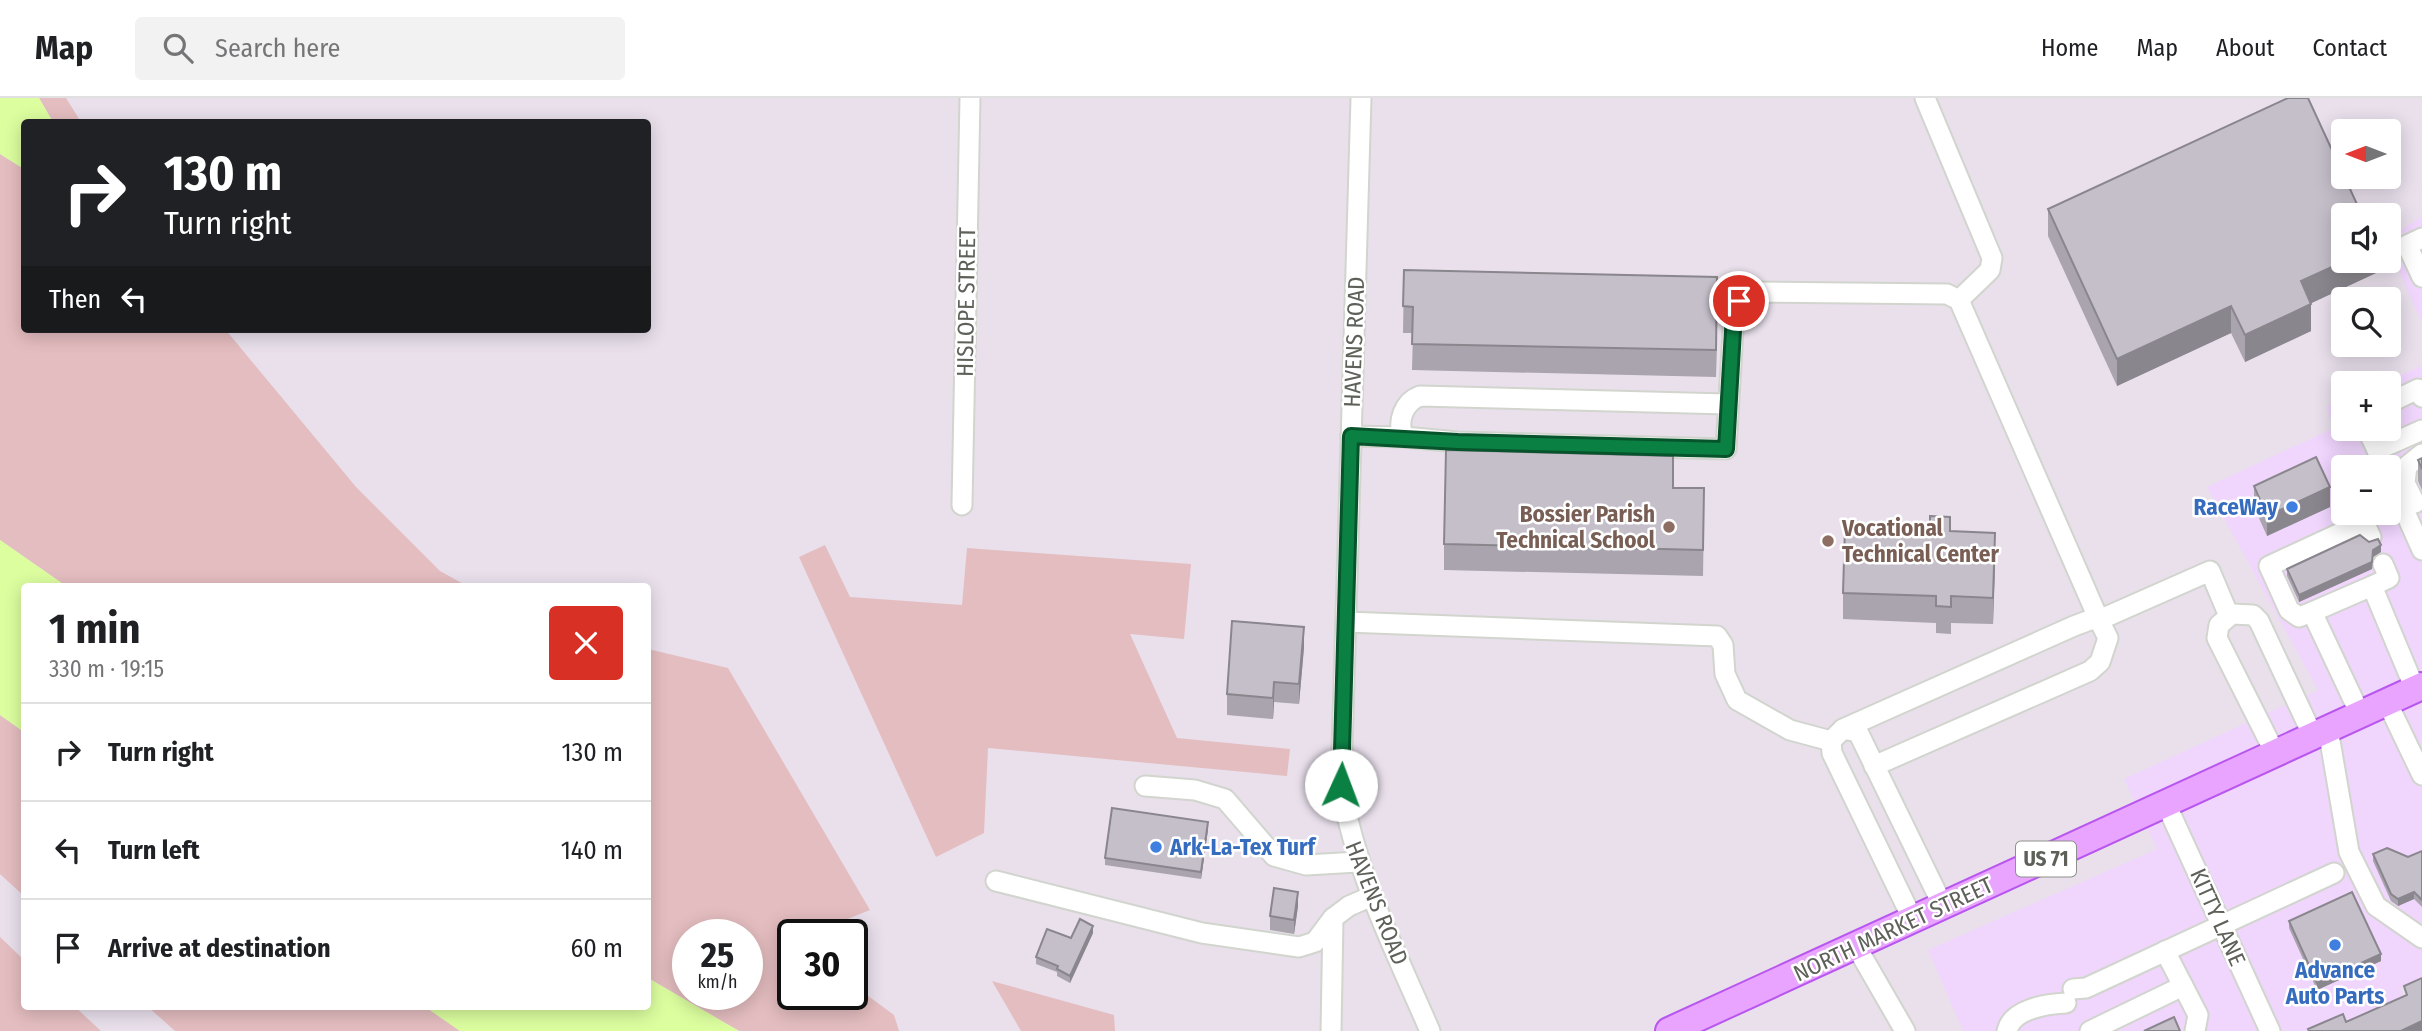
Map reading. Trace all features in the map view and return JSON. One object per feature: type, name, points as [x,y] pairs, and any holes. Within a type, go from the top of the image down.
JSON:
[{"type":"main road","name":"NORTH MARKET STREET","points":[[1669,1031],[2419,687]]},
{"type":"street","name":"HISLOPE STREET","points":[[962,505],[970,98]]},
{"type":"street","name":"HAVENS ROAD","points":[[1361,98],[1341,785],[1358,862],[1430,1031]]},
{"type":"street","points":[[1925,98],[1992,258],[1990,270],[1959,300]]},
{"type":"street","points":[[2422,238],[2407,246],[2422,277]]},
{"type":"street","points":[[1351,436],[1458,442],[1726,449],[1734,314],[1746,295],[1758,292],[1947,294],[1959,300],[2108,638],[2100,662],[2090,671],[1860,776],[1850,790]]},
{"type":"street","points":[[2401,397],[2418,389],[2422,397]]},
{"type":"street","points":[[1404,438],[1401,428],[1403,413],[1413,399],[1420,396],[1727,404]]},
{"type":"street","points":[[2387,455],[2422,430]]},
{"type":"street","points":[[2422,454],[2407,466],[2405,483],[2422,519]]},
{"type":"street","points":[[2401,503],[2422,550]]},
{"type":"street","points":[[2361,536],[2296,563],[2269,566],[2289,610],[2300,617],[2313,606],[2368,579],[2419,687]]},
{"type":"street","points":[[1913,920],[1832,753],[1837,735],[2074,626],[2090,620],[2099,620],[2210,570],[2229,616]]},
{"type":"street","points":[[2313,606],[2360,714]]},
{"type":"street","points":[[2275,753],[2217,638],[2219,625],[2229,616],[2253,615],[2259,621],[2320,733],[2349,852],[2376,906],[2422,937]]},
{"type":"street","points":[[1346,622],[1717,636],[1723,645],[1725,674],[1737,700],[1790,730],[1837,735],[1858,732],[1942,906]]},
{"type":"street","points":[[2387,702],[2422,775]]},
{"type":"street","points":[[1145,786],[1195,789],[1225,799],[1274,856],[1306,865],[1358,862]]},
{"type":"street","name":"KITTY LANE","points":[[2166,804],[2266,1030]]},
{"type":"street","points":[[1866,823],[1875,811],[1894,807]]},
{"type":"street","points":[[2007,1031],[2018,1015],[2069,996],[2334,873]]},
{"type":"street","points":[[996,881],[1202,933],[1299,947],[1315,942],[1333,918],[1349,906],[1372,897]]},
{"type":"street","points":[[1331,1031],[1333,918]]},
{"type":"street","points":[[1856,946],[1905,1031]]},
{"type":"street","points":[[2165,951],[2197,1015],[2195,1031]]},
{"type":"street","points":[[2090,1031],[2183,986]]},
{"type":"shaded area","points":[[0,98],[39,98],[51,119],[21,119],[21,167],[0,154]]},
{"type":"shaded area","points":[[39,98],[66,98],[79,119],[51,119]]},
{"type":"shaded area","points":[[0,154],[21,167],[21,333],[228,333],[356,487],[440,571],[462,583],[62,583],[0,540]]},
{"type":"shaded area","points":[[2422,217],[2422,323],[2400,273],[2401,230]]},
{"type":"shaded area","points":[[2422,366],[2422,978],[2400,988],[2410,1012],[2367,1031],[1963,1031],[1928,950],[2157,849],[2124,779],[2318,690],[2207,487],[2331,429],[2331,441],[2401,441],[2401,375]]},
{"type":"shaded area","points":[[2331,405],[2331,420],[2326,407]]},
{"type":"shaded area","points":[[0,540],[62,583],[21,583],[21,730],[0,715]]},
{"type":"shaded area","points":[[825,545],[850,597],[962,605],[967,548],[1191,564],[1184,639],[1130,634],[1177,738],[1290,749],[1287,776],[988,748],[984,833],[936,857],[799,557]]},
{"type":"shaded area","points":[[651,650],[728,668],[870,910],[848,919],[777,919],[777,1010],[868,1010],[868,996],[894,1015],[899,1031],[739,1031],[703,1010],[763,1010],[763,919],[672,919],[672,992],[651,980]]},
{"type":"shaded area","points":[[0,715],[21,730],[21,893],[0,874]]},
{"type":"shaded area","points":[[0,937],[21,957],[21,1010],[78,1010],[101,1031],[0,1031]]},
{"type":"shaded area","points":[[651,980],[672,992],[672,1010],[703,1010],[739,1031],[460,1031],[430,1010],[651,1010]]},
{"type":"shaded area","points":[[992,981],[1114,1015],[1115,1031],[1021,1031]]},
{"type":"shaded area","points":[[151,1010],[430,1010],[460,1031],[175,1031]]},
{"type":"building","points":[[2288,98],[2308,98],[2331,148],[2331,189],[2350,189],[2356,203],[2331,203],[2331,267],[2301,281],[2311,304],[2245,335],[2231,306],[2117,359],[2048,209]]},
{"type":"building","points":[[1404,270],[1717,277],[1716,350],[1412,344],[1413,307],[1403,306]]},
{"type":"building","points":[[1446,450],[1673,456],[1673,488],[1704,488],[1703,550],[1444,544]]},
{"type":"building","points":[[2316,457],[2330,487],[2267,516],[2254,486]]},
{"type":"building","points":[[1930,516],[1950,517],[1950,531],[1995,533],[1993,598],[1951,596],[1951,607],[1936,606],[1936,596],[1843,593],[1845,527],[1930,530]]},
{"type":"building","name":"RaceWay","points":[[2360,535],[2369,542],[2378,539],[2381,545],[2373,550],[2372,562],[2299,595],[2287,569]]},
{"type":"building","points":[[1232,621],[1304,627],[1299,684],[1274,682],[1273,698],[1227,694]]},
{"type":"building","name":"Ark-La-Tex Turf","points":[[1112,808],[1208,822],[1201,872],[1105,858]]},
{"type":"building","points":[[2387,848],[2408,857],[2422,851],[2422,900],[2414,892],[2398,899],[2391,894],[2373,854]]},
{"type":"building","points":[[1274,888],[1298,892],[1294,920],[1270,916]]},
{"type":"building","name":"Advance Auto Parts","points":[[2352,892],[2381,954],[2317,983],[2289,921]]},
{"type":"building","points":[[1080,919],[1093,926],[1070,976],[1057,969],[1058,966],[1036,957],[1047,929],[1071,938]]},
{"type":"building","points":[[2422,978],[2422,1021],[2401,1031],[2308,1029],[2343,1014],[2346,1022],[2407,995],[2404,986]]},
{"type":"building","points":[[2174,1017],[2180,1031],[2144,1031]]},
{"type":"place","name":"RaceWay","points":[[2292,507]]},
{"type":"place","name":"Bossier Parish Technical School","points":[[1669,527]]},
{"type":"place","name":"Vocational Technical Center","points":[[1828,541]]},
{"type":"place","name":"Ark-La-Tex Turf","points":[[1156,847]]},
{"type":"place","name":"Advance Auto Parts","points":[[2335,945]]},
{"type":"route","points":[[1341,785],[1351,436],[1458,442],[1726,449],[1734,314],[1739,301]]}]
